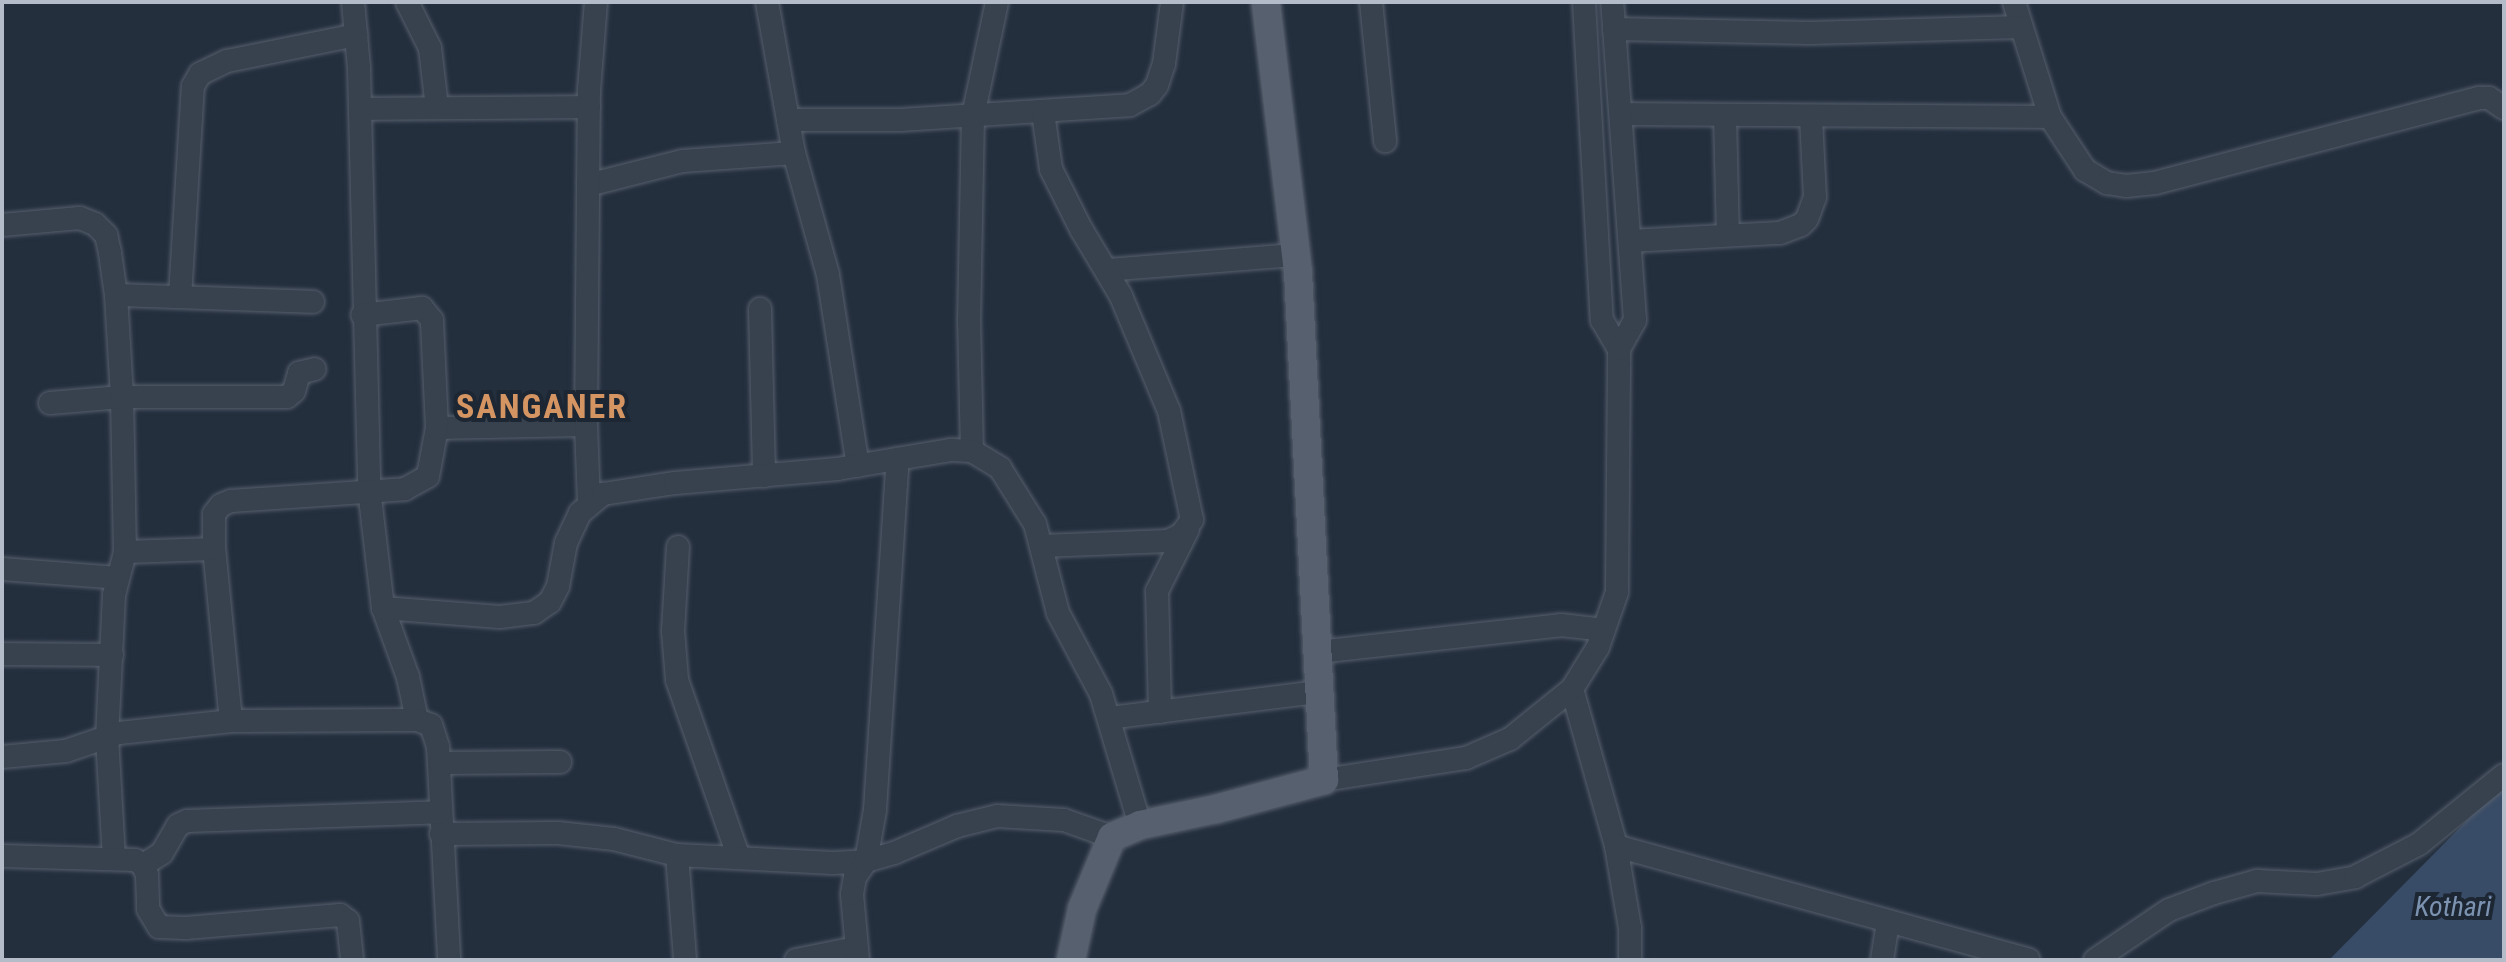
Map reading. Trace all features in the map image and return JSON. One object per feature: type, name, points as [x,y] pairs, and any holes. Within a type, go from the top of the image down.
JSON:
[{"type":"main road","points":[[1071,960],[1082,909],[1112,837],[1140,825],[1216,809],[1324,780],[1295,255],[1266,2]]},
{"type":"street","points":[[353,2],[360,109],[362,315],[369,489],[383,608],[408,677],[417,720]]},
{"type":"street","points":[[407,2],[430,48],[437,108]]},
{"type":"street","points":[[589,503],[586,425],[589,107],[596,2]]},
{"type":"street","points":[[767,2],[794,153],[828,275],[858,466]]},
{"type":"street","points":[[972,451],[969,323],[973,116],[997,2]]},
{"type":"street","points":[[788,120],[1043,113],[1130,105],[1150,94],[1164,64],[1172,2]]},
{"type":"street","points":[[1371,2],[1385,141]]},
{"type":"street","points":[[1584,2],[1602,320],[1619,349]]},
{"type":"street","points":[[1324,780],[1466,758],[1510,739],[1572,689],[1604,630],[1617,592],[1619,349],[1635,320],[1612,2]]},
{"type":"street","points":[[2014,2],[2050,117],[2085,170],[2107,183],[2126,186],[2155,183],[2480,98],[2497,101],[2504,108]]},
{"type":"street","points":[[1614,29],[1810,33],[2021,27]]},
{"type":"street","points":[[180,297],[193,86],[200,74],[227,61],[356,35]]},
{"type":"street","points":[[360,109],[589,107]]},
{"type":"street","points":[[1043,113],[1051,169],[1121,296],[1172,421],[1190,510],[1189,527],[1157,591],[1160,712]]},
{"type":"street","points":[[1622,114],[2050,117]]},
{"type":"street","points":[[1725,116],[1728,235]]},
{"type":"street","points":[[1630,241],[1792,230],[1807,219],[1815,197],[1811,117]]},
{"type":"street","points":[[588,185],[683,161],[794,153]]},
{"type":"street","points":[[2,225],[60,217],[95,224],[106,235],[116,295],[122,397],[125,552],[118,578],[107,737],[114,858]]},
{"type":"street","points":[[1107,270],[1295,255]]},
{"type":"street","points":[[116,295],[313,302]]},
{"type":"street","points":[[231,721],[214,549],[214,514],[221,505],[231,501],[369,489],[405,489],[428,476],[437,428],[432,320],[422,308],[362,315]]},
{"type":"street","points":[[760,309],[764,476]]},
{"type":"street","points":[[50,403],[122,397],[287,397],[294,391],[299,373],[315,369]]},
{"type":"street","points":[[437,428],[586,425]]},
{"type":"street","points":[[383,608],[500,617],[534,613],[550,602],[558,586],[566,543],[589,503],[603,494],[972,451],[1000,468],[1012,482],[1035,524],[1058,613],[1091,673],[1109,718],[1140,825]]},
{"type":"street","points":[[796,960],[857,954],[852,894],[855,877],[866,861],[875,810],[898,459]]},
{"type":"street","points":[[1042,546],[1168,541],[1189,527]]},
{"type":"street","points":[[678,547],[673,631],[677,680],[739,858]]},
{"type":"street","points":[[125,552],[214,549]]},
{"type":"street","points":[[2,569],[118,578]]},
{"type":"street","points":[[1318,652],[1553,625],[1604,630]]},
{"type":"street","points":[[2,654],[112,655]]},
{"type":"street","points":[[1572,689],[1616,846],[1630,928],[1630,960]]},
{"type":"street","points":[[1109,718],[1319,692]]},
{"type":"street","points":[[2,757],[66,751],[107,737],[231,721],[417,720],[431,725],[436,734],[440,763],[440,823],[449,960]]},
{"type":"street","points":[[440,763],[560,762]]},
{"type":"street","points":[[2095,960],[2169,910],[2214,893],[2257,881],[2317,884],[2355,877],[2419,844],[2504,775]]},
{"type":"street","points":[[143,865],[162,853],[178,825],[187,821],[440,823],[588,836],[677,855],[866,861],[957,826],[997,816],[1064,820],[1112,837]]},
{"type":"street","points":[[1616,846],[2029,960]]},
{"type":"street","points":[[677,855],[685,960]]},
{"type":"street","points":[[2,856],[135,860],[143,865],[147,875],[148,909],[159,927],[186,928],[340,915],[348,921],[352,960]]},
{"type":"street","points":[[1882,960],[1888,921]]},
{"type":"water","name":"Kothari","points":[[2504,783],[2504,960],[2329,960]]},
{"type":"district","name":"SANGANER","points":[[542,407]]}]
